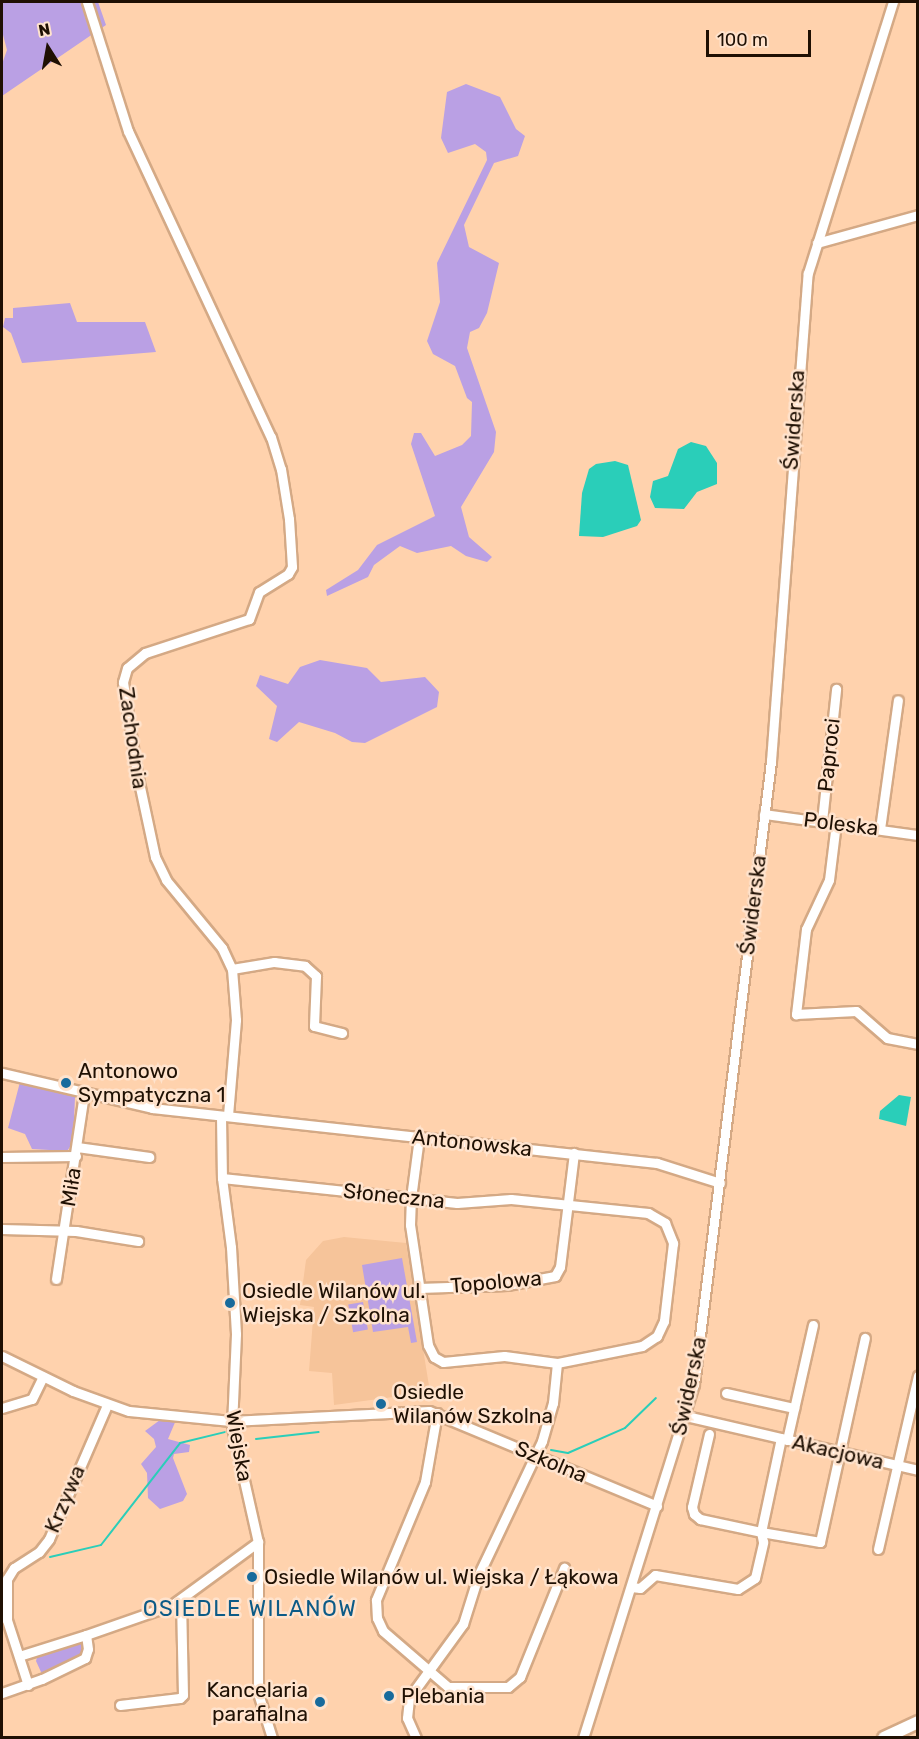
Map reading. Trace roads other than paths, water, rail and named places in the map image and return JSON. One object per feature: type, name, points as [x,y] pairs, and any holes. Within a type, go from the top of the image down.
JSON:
[{"type":"main road","points":[[884,1737],[918,1722]]},
{"type":"street","name":"Zachodnia","points":[[87,2],[128,131],[257,408],[281,469],[292,551],[288,574],[259,592],[253,600],[249,619],[145,652],[127,668],[123,682],[137,773],[155,857],[166,880],[222,948],[232,969],[236,1020],[225,1116]]},
{"type":"street","name":"Świderska","points":[[583,1737],[686,1416],[698,1357],[777,695],[802,315],[817,243],[893,2]]},
{"type":"street","points":[[817,243],[918,215]]},
{"type":"street","name":"Paproci","points":[[822,821],[836,689]]},
{"type":"street","points":[[880,829],[898,700]]},
{"type":"street","name":"Poleska","points":[[764,814],[918,835]]},
{"type":"street","points":[[836,823],[829,880],[806,929],[796,1014],[819,1016],[856,1011],[887,1038],[918,1044]]},
{"type":"street","points":[[232,969],[293,963],[305,966],[316,976],[314,1026],[342,1033]]},
{"type":"street","name":"Antonowska","points":[[2,1073],[84,1094],[225,1116],[672,1165],[720,1183]]},
{"type":"street","name":"Miła","points":[[56,1279],[84,1094]]},
{"type":"street","name":"Wiejska","points":[[225,1116],[222,1178],[235,1304],[231,1422],[258,1542],[258,1693],[272,1737]]},
{"type":"street","points":[[418,1137],[411,1198],[411,1236],[419,1288]]},
{"type":"street","points":[[2,1157],[76,1151],[149,1157]]},
{"type":"street","name":"Topolowa","points":[[419,1288],[507,1285],[555,1276],[560,1268],[565,1205],[574,1154]]},
{"type":"street","name":"Słoneczna","points":[[222,1178],[464,1203],[499,1198],[648,1213],[665,1223],[673,1243],[663,1321],[657,1336],[642,1346],[570,1362],[557,1363],[504,1356],[439,1360],[430,1350],[419,1288]]},
{"type":"street","points":[[2,1229],[64,1231],[138,1241]]},
{"type":"street","points":[[784,1439],[794,1408],[813,1325]]},
{"type":"street","points":[[710,1434],[692,1507],[694,1514],[700,1519],[820,1542],[865,1338]]},
{"type":"street","name":"Szkolna","points":[[2,1356],[107,1405],[129,1411],[231,1422],[409,1410],[437,1413],[657,1506]]},
{"type":"street","points":[[416,1737],[407,1718],[407,1706],[460,1630],[487,1554],[536,1456],[553,1403],[557,1363]]},
{"type":"street","points":[[2,1408],[32,1399],[43,1376]]},
{"type":"street","points":[[896,1465],[918,1376]]},
{"type":"street","points":[[726,1393],[794,1408]]},
{"type":"street","name":"Krzywa","points":[[28,1684],[6,1612],[7,1579],[14,1568],[39,1551],[49,1539],[107,1405]]},
{"type":"street","points":[[437,1413],[425,1482],[379,1590],[375,1609],[383,1631],[430,1673],[455,1689],[513,1684],[520,1677],[564,1568]]},
{"type":"street","name":"Akacjowa","points":[[686,1416],[918,1470]]},
{"type":"street","name":"Akacjowa","points":[[631,1587],[640,1588],[655,1575],[738,1589],[746,1586],[754,1578],[763,1542],[761,1532],[784,1439]]},
{"type":"street","name":"Akacjowa","points":[[878,1549],[896,1465]]},
{"type":"street","points":[[20,1656],[150,1615],[181,1599],[258,1542]]},
{"type":"street","points":[[120,1705],[180,1698],[183,1695],[181,1599]]},
{"type":"street","points":[[2,1693],[28,1684],[85,1658],[88,1649],[86,1635]]},
{"type":"water","points":[[691,442],[706,446],[717,463],[717,484],[697,492],[684,509],[655,508],[650,497],[653,481],[668,476],[678,449]]},
{"type":"water","points":[[615,461],[628,465],[641,520],[637,526],[603,537],[579,536],[582,493],[589,469],[596,464]]},
{"type":"water","points":[[899,1095],[911,1097],[906,1126],[879,1119],[880,1111]]},
{"type":"waterway","points":[[551,1450],[568,1453],[625,1428],[656,1398]]},
{"type":"waterway","points":[[50,1557],[101,1545],[180,1443],[225,1432]]},
{"type":"waterway","points":[[256,1439],[319,1432]]},
{"type":"place","name":"Antonowo Sympatyczna 1","points":[[66,1083]]},
{"type":"place","name":"Osiedle Wilanów ul. Wiejska / Szkolna","points":[[230,1303]]},
{"type":"place","name":"Osiedle Wilanów Szkolna","points":[[381,1404]]},
{"type":"place","name":"Osiedle Wilanów ul. Wiejska / Łąkowa","points":[[252,1577]]},
{"type":"place","name":"Plebania","points":[[389,1696]]},
{"type":"place","name":"Kancelaria parafialna","points":[[320,1702]]},
{"type":"district","name":"OSIEDLE WILANÓW","points":[[250,1609]]}]
